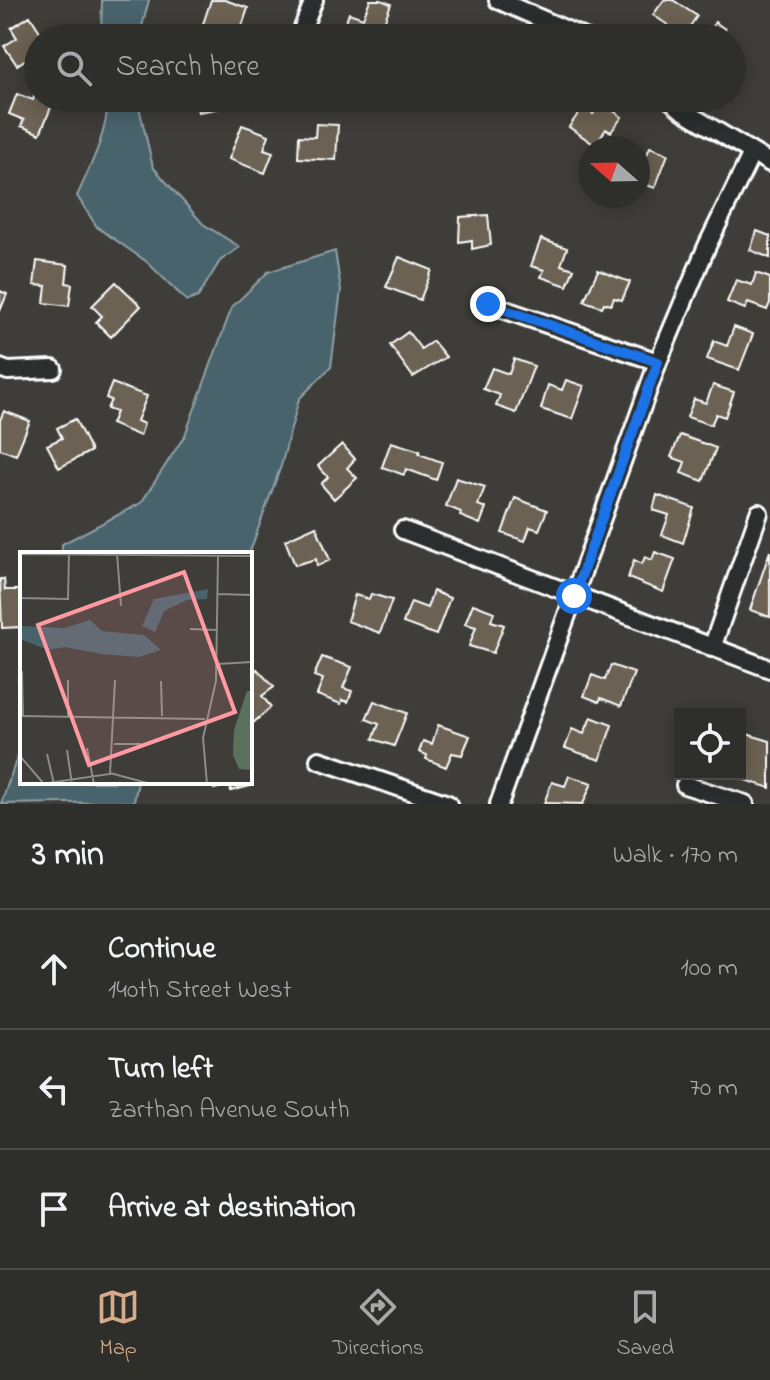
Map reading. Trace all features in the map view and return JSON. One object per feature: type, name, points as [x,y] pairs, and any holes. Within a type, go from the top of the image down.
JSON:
[{"type":"street","points":[[305,24],[314,0]]},
{"type":"street","points":[[502,1],[554,24]]},
{"type":"street","points":[[689,112],[770,163]]},
{"type":"street","points":[[499,804],[658,362],[707,246],[752,153]]},
{"type":"street","points":[[488,304],[658,362]]},
{"type":"street","points":[[0,368],[8,371],[53,369]]},
{"type":"street","points":[[712,648],[759,513]]},
{"type":"street","points":[[403,530],[770,669]]},
{"type":"street","points":[[319,760],[448,804]]},
{"type":"street","points":[[685,785],[745,804]]},
{"type":"water","points":[[102,0],[149,0],[143,24],[101,24]]},
{"type":"water","points":[[107,112],[140,112],[153,167],[203,224],[240,247],[220,261],[198,297],[187,301],[147,262],[97,227],[77,196],[93,161]]},
{"type":"water","points":[[335,251],[341,290],[331,367],[299,399],[281,466],[250,552],[62,552],[62,544],[141,503],[185,435],[232,307],[268,272]]},
{"type":"water","points":[[20,749],[20,784],[138,784],[134,802],[1,804]]},
{"type":"building","points":[[211,0],[225,0],[248,8],[243,24],[203,24]]},
{"type":"building","points":[[370,0],[391,4],[383,24],[345,24],[349,13],[363,18]]},
{"type":"building","points":[[664,0],[673,0],[697,16],[692,24],[666,24],[653,15]]},
{"type":"building","points":[[30,16],[35,24],[24,24],[24,60],[17,65],[4,46],[17,38],[11,28]]},
{"type":"building","points":[[17,94],[24,97],[24,112],[49,112],[40,134],[21,126],[24,120],[9,114]]},
{"type":"building","points":[[580,112],[615,112],[622,117],[611,132],[606,129],[601,136],[582,136],[569,127]]},
{"type":"building","points":[[316,124],[338,125],[336,160],[298,158],[299,136],[315,137]]},
{"type":"building","points":[[242,125],[269,135],[264,149],[273,152],[265,173],[229,159]]},
{"type":"building","points":[[650,147],[668,154],[655,188],[650,186]]},
{"type":"building","points":[[488,215],[491,245],[472,249],[472,240],[459,242],[460,217]]},
{"type":"building","points":[[757,231],[770,236],[770,258],[750,250]]},
{"type":"building","points":[[541,239],[567,248],[561,265],[574,269],[567,286],[541,277],[544,270],[531,266]]},
{"type":"building","points":[[399,257],[432,270],[420,300],[386,287]]},
{"type":"building","points":[[37,261],[68,265],[66,283],[72,284],[69,306],[44,303],[46,286],[34,285]]},
{"type":"building","points":[[598,270],[630,282],[622,300],[614,298],[611,305],[604,303],[602,307],[584,301]]},
{"type":"building","points":[[756,273],[770,278],[767,310],[748,303],[745,309],[727,302],[736,280],[752,285]]},
{"type":"building","points":[[116,282],[141,306],[111,337],[96,322],[102,316],[92,306]]},
{"type":"building","points":[[0,291],[7,294],[0,311]]},
{"type":"building","points":[[734,327],[753,334],[739,370],[707,359],[714,341],[727,346]]},
{"type":"building","points":[[408,332],[421,349],[433,341],[446,357],[413,377],[390,345]]},
{"type":"building","points":[[514,359],[534,366],[516,413],[496,406],[500,395],[483,389],[492,368],[509,374]]},
{"type":"building","points":[[566,380],[584,386],[572,419],[541,409],[548,385],[562,390]]},
{"type":"building","points":[[112,383],[147,396],[137,421],[144,424],[140,436],[111,424],[116,412],[107,409],[111,400],[106,398]]},
{"type":"building","points":[[713,385],[734,392],[725,417],[716,414],[711,425],[687,417],[694,399],[706,403]]},
{"type":"building","points":[[4,411],[30,421],[16,455],[0,449],[0,420]]},
{"type":"building","points":[[75,419],[91,451],[59,468],[47,445],[62,438],[57,428]]},
{"type":"building","points":[[680,435],[716,448],[703,481],[681,473],[685,462],[671,457]]},
{"type":"building","points":[[391,442],[442,462],[436,480],[406,469],[404,475],[382,467]]},
{"type":"building","points":[[342,444],[355,459],[347,468],[357,478],[334,499],[321,484],[328,477],[318,466]]},
{"type":"building","points":[[456,478],[485,487],[478,505],[486,508],[480,524],[446,506]]},
{"type":"building","points":[[657,495],[694,508],[683,543],[662,535],[669,515],[653,510]]},
{"type":"building","points":[[515,498],[547,510],[539,530],[530,527],[525,541],[502,533]]},
{"type":"building","points":[[316,526],[330,560],[317,566],[316,559],[295,565],[285,540]]},
{"type":"building","points":[[770,551],[770,617],[750,610]]},
{"type":"building","points":[[655,552],[675,559],[663,592],[628,578],[634,560],[642,564],[645,557],[652,560]]},
{"type":"building","points":[[0,579],[4,579],[5,590],[20,590],[20,627],[2,628]]},
{"type":"building","points":[[433,591],[450,598],[436,635],[403,623],[411,602],[427,608]]},
{"type":"building","points":[[371,594],[392,600],[380,633],[347,621],[355,595],[369,599]]},
{"type":"building","points":[[473,604],[494,612],[491,621],[504,625],[493,653],[469,646],[476,627],[465,624]]},
{"type":"building","points":[[322,657],[352,667],[343,688],[352,691],[348,702],[342,700],[341,704],[317,695],[323,679],[314,676]]},
{"type":"building","points":[[611,665],[634,673],[621,706],[601,698],[599,702],[584,696],[592,675],[605,680]]},
{"type":"building","points":[[257,669],[274,687],[262,696],[271,707],[252,724],[252,673]]},
{"type":"building","points":[[374,701],[407,713],[394,746],[373,739],[379,724],[366,719]]},
{"type":"building","points":[[591,717],[612,725],[600,760],[565,748],[572,729],[584,734]]},
{"type":"building","points":[[438,725],[470,736],[462,755],[452,753],[446,767],[426,759],[427,755],[419,752],[423,741],[432,744]]},
{"type":"building","points":[[746,734],[770,741],[770,788],[745,780]]},
{"type":"building","points":[[569,776],[592,783],[583,804],[544,803],[552,782],[565,786]]},
{"type":"building","points":[[213,784],[250,786],[231,791],[230,785],[214,789]]},
{"type":"route","points":[[488,304],[658,362],[574,596]]}]
